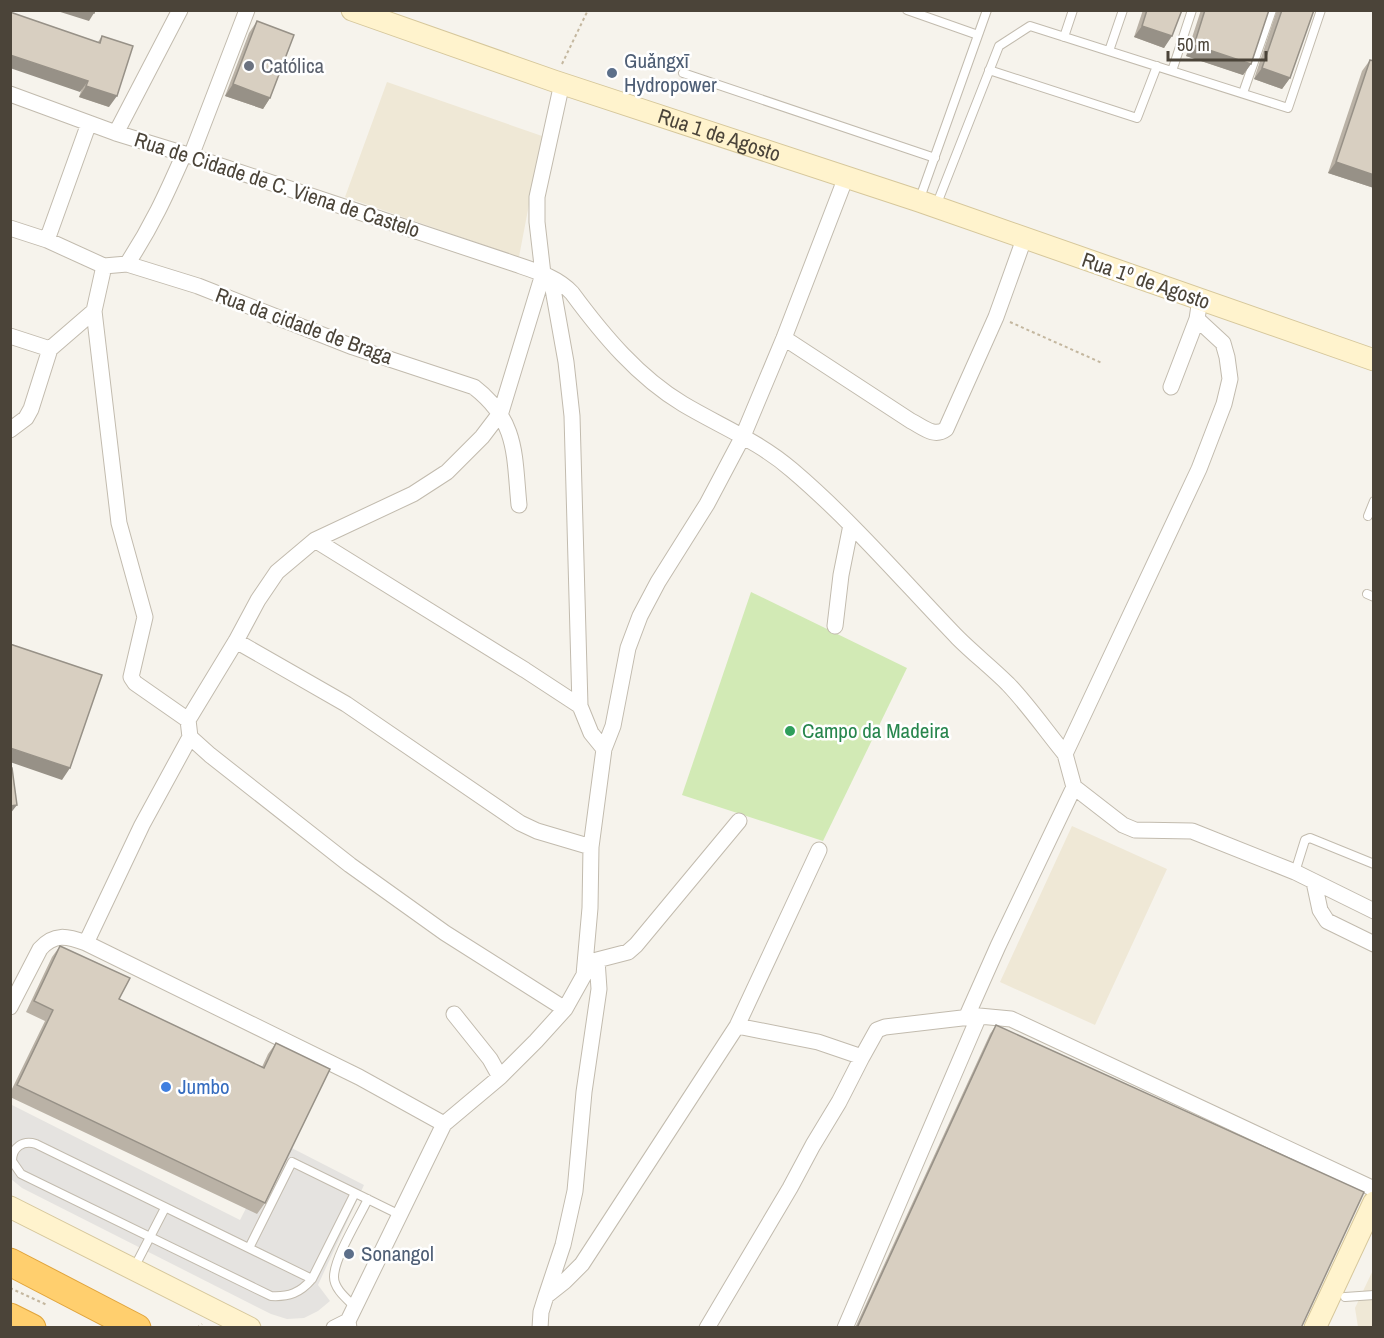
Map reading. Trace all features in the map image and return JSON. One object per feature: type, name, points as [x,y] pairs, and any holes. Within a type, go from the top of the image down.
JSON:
[{"type":"highway","points":[[10,1262],[137,1328]]},
{"type":"highway","points":[[10,1317],[32,1328]]},
{"type":"main road","name":"Rua 1 de Agosto","points":[[352,10],[558,82],[927,204]]},
{"type":"main road","name":"Rua 1º de Agosto","points":[[927,204],[1024,239],[1199,309],[1374,360]]},
{"type":"main road","points":[[1316,1328],[1374,1202]]},
{"type":"main road","points":[[10,1207],[250,1328]]},
{"type":"main road","points":[[1330,1328],[1374,1233]]},
{"type":"street","points":[[116,133],[180,10]]},
{"type":"street","points":[[127,264],[160,210],[187,155],[247,10]]},
{"type":"street","points":[[558,82],[537,197],[537,222],[566,362],[572,416],[580,706],[591,733],[604,750]]},
{"type":"street","name":"Rua de Cidade de C. Viena de Castelo","points":[[10,94],[116,133],[547,276]]},
{"type":"street","points":[[47,240],[89,123]]},
{"type":"street","points":[[584,975],[590,908],[591,847],[604,750],[613,726],[628,648],[640,616],[658,582],[707,504],[743,436],[784,338],[846,177]]},
{"type":"street","name":"Rua da cidade de Braga","points":[[10,228],[47,240],[104,266],[127,264],[198,286],[353,347],[464,383],[488,398],[501,412],[510,432],[513,446],[519,505]]},
{"type":"street","points":[[784,338],[911,421],[933,434],[940,434],[946,429],[996,316],[1024,239]]},
{"type":"street","points":[[104,266],[94,311],[119,523],[145,617],[131,677],[135,683],[188,720]]},
{"type":"street","points":[[86,943],[142,825],[190,737],[188,720],[270,580],[315,540],[413,494],[447,472],[482,436],[501,412],[547,276]]},
{"type":"street","points":[[547,276],[568,289],[622,355],[653,383],[682,404],[743,436],[792,470],[851,525],[958,638],[1022,699],[1065,754],[1074,787],[1123,825],[1135,830],[1192,831],[1295,872],[1374,911]]},
{"type":"street","points":[[1171,387],[1199,309]]},
{"type":"street","points":[[1065,754],[1199,469],[1224,404],[1230,379],[1227,357],[1223,343],[1199,309]]},
{"type":"street","points":[[10,430],[26,418],[32,409],[50,349],[94,311]]},
{"type":"street","points":[[10,336],[50,349]]},
{"type":"street","points":[[835,626],[841,575],[851,525]]},
{"type":"street","points":[[315,540],[580,706]]},
{"type":"street","points":[[236,641],[346,704],[520,823],[537,831],[591,847]]},
{"type":"street","points":[[190,737],[350,865],[445,933],[565,1009]]},
{"type":"street","points":[[845,1328],[973,1017],[1003,936],[1074,787]]},
{"type":"street","points":[[347,1321],[444,1124],[500,1077],[565,1009],[584,975],[597,960],[627,952],[636,945],[739,821]]},
{"type":"street","points":[[546,1296],[582,1264],[737,1026],[819,850]]},
{"type":"street","points":[[1314,882],[1320,910],[1327,921],[1374,944]]},
{"type":"street","points":[[10,1007],[40,949],[46,943],[61,936],[68,936],[359,1077],[444,1124]]},
{"type":"street","points":[[540,1328],[541,1312],[563,1245],[575,1191],[584,1092],[599,989],[597,960]]},
{"type":"street","points":[[454,1014],[478,1042],[500,1077]]},
{"type":"street","points":[[707,1328],[840,1102],[877,1030],[885,1027],[973,1017],[1011,1019],[1374,1189]]},
{"type":"street","points":[[737,1026],[818,1042],[862,1057]]},
{"type":"lane","points":[[907,10],[978,35]]},
{"type":"lane","points":[[927,204],[935,158],[987,10]]},
{"type":"lane","points":[[1064,37],[1073,10]]},
{"type":"lane","points":[[1109,51],[1123,10]]},
{"type":"lane","points":[[1172,71],[1192,10]]},
{"type":"lane","points":[[1243,93],[1272,10]]},
{"type":"lane","points":[[927,204],[999,46],[1030,26],[1288,108],[1321,10]]},
{"type":"lane","points":[[989,70],[1137,118],[1157,66]]},
{"type":"lane","points":[[683,73],[935,158]]},
{"type":"lane","points":[[1368,516],[1374,501]]},
{"type":"lane","points":[[1295,872],[1305,840],[1310,838],[1374,864]]},
{"type":"lane","points":[[312,1279],[36,1144],[26,1142],[17,1147],[14,1152],[12,1161],[21,1174],[271,1296],[283,1297],[294,1294],[312,1279],[355,1193]]},
{"type":"lane","points":[[249,1248],[292,1162],[400,1215]]},
{"type":"lane","points":[[347,1321],[341,1293],[333,1279],[337,1261],[368,1199]]},
{"type":"lane","points":[[134,1269],[165,1208]]},
{"type":"lane","points":[[1344,1297],[1374,1295]]},
{"type":"path","points":[[558,82],[588,10]]},
{"type":"path","points":[[996,316],[1102,363]]},
{"type":"shaded area","points":[[387,82],[542,136],[519,257],[345,197]]},
{"type":"shaded area","points":[[1072,826],[1167,869],[1095,1025],[1000,982]]},
{"type":"shaded area","points":[[10,1104],[240,1220],[280,1142],[364,1185],[318,1285],[330,1301],[318,1311],[304,1318],[287,1319],[271,1314],[22,1188],[11,1179]]},
{"type":"shaded area","points":[[1373,1270],[1373,1327],[1358,1327],[1355,1308]]},
{"type":"green space","name":"Campo da Madeira","points":[[751,592],[907,668],[823,841],[682,795]]},
{"type":"building","points":[[1147,10],[1182,10],[1172,36],[1142,26]]},
{"type":"building","points":[[1205,10],[1269,10],[1251,64],[1194,45]]},
{"type":"building","points":[[1282,10],[1314,10],[1290,78],[1262,68]]},
{"type":"building","points":[[10,12],[100,43],[102,36],[133,46],[117,96],[86,86],[88,81],[10,55]]},
{"type":"building","points":[[257,21],[294,35],[270,98],[233,84]]},
{"type":"building","points":[[1370,60],[1374,61],[1374,175],[1336,162]]},
{"type":"building","points":[[10,644],[102,675],[70,768],[10,748]]},
{"type":"building","points":[[10,768],[12,768],[17,805],[10,806]]},
{"type":"building","name":"Jumbo","points":[[60,946],[130,978],[119,999],[264,1068],[276,1043],[330,1069],[265,1203],[17,1085],[53,1010],[34,1001]]},
{"type":"building","points":[[996,1025],[1364,1192],[1301,1328],[857,1328]]},
{"type":"place","name":"Católica","points":[[249,66]]},
{"type":"place","name":"Guǎngxī Hydropower","points":[[612,73]]},
{"type":"place","name":"Campo da Madeira","points":[[790,731]]},
{"type":"place","name":"Jumbo","points":[[166,1087]]},
{"type":"place","name":"Sonangol","points":[[349,1254]]}]
